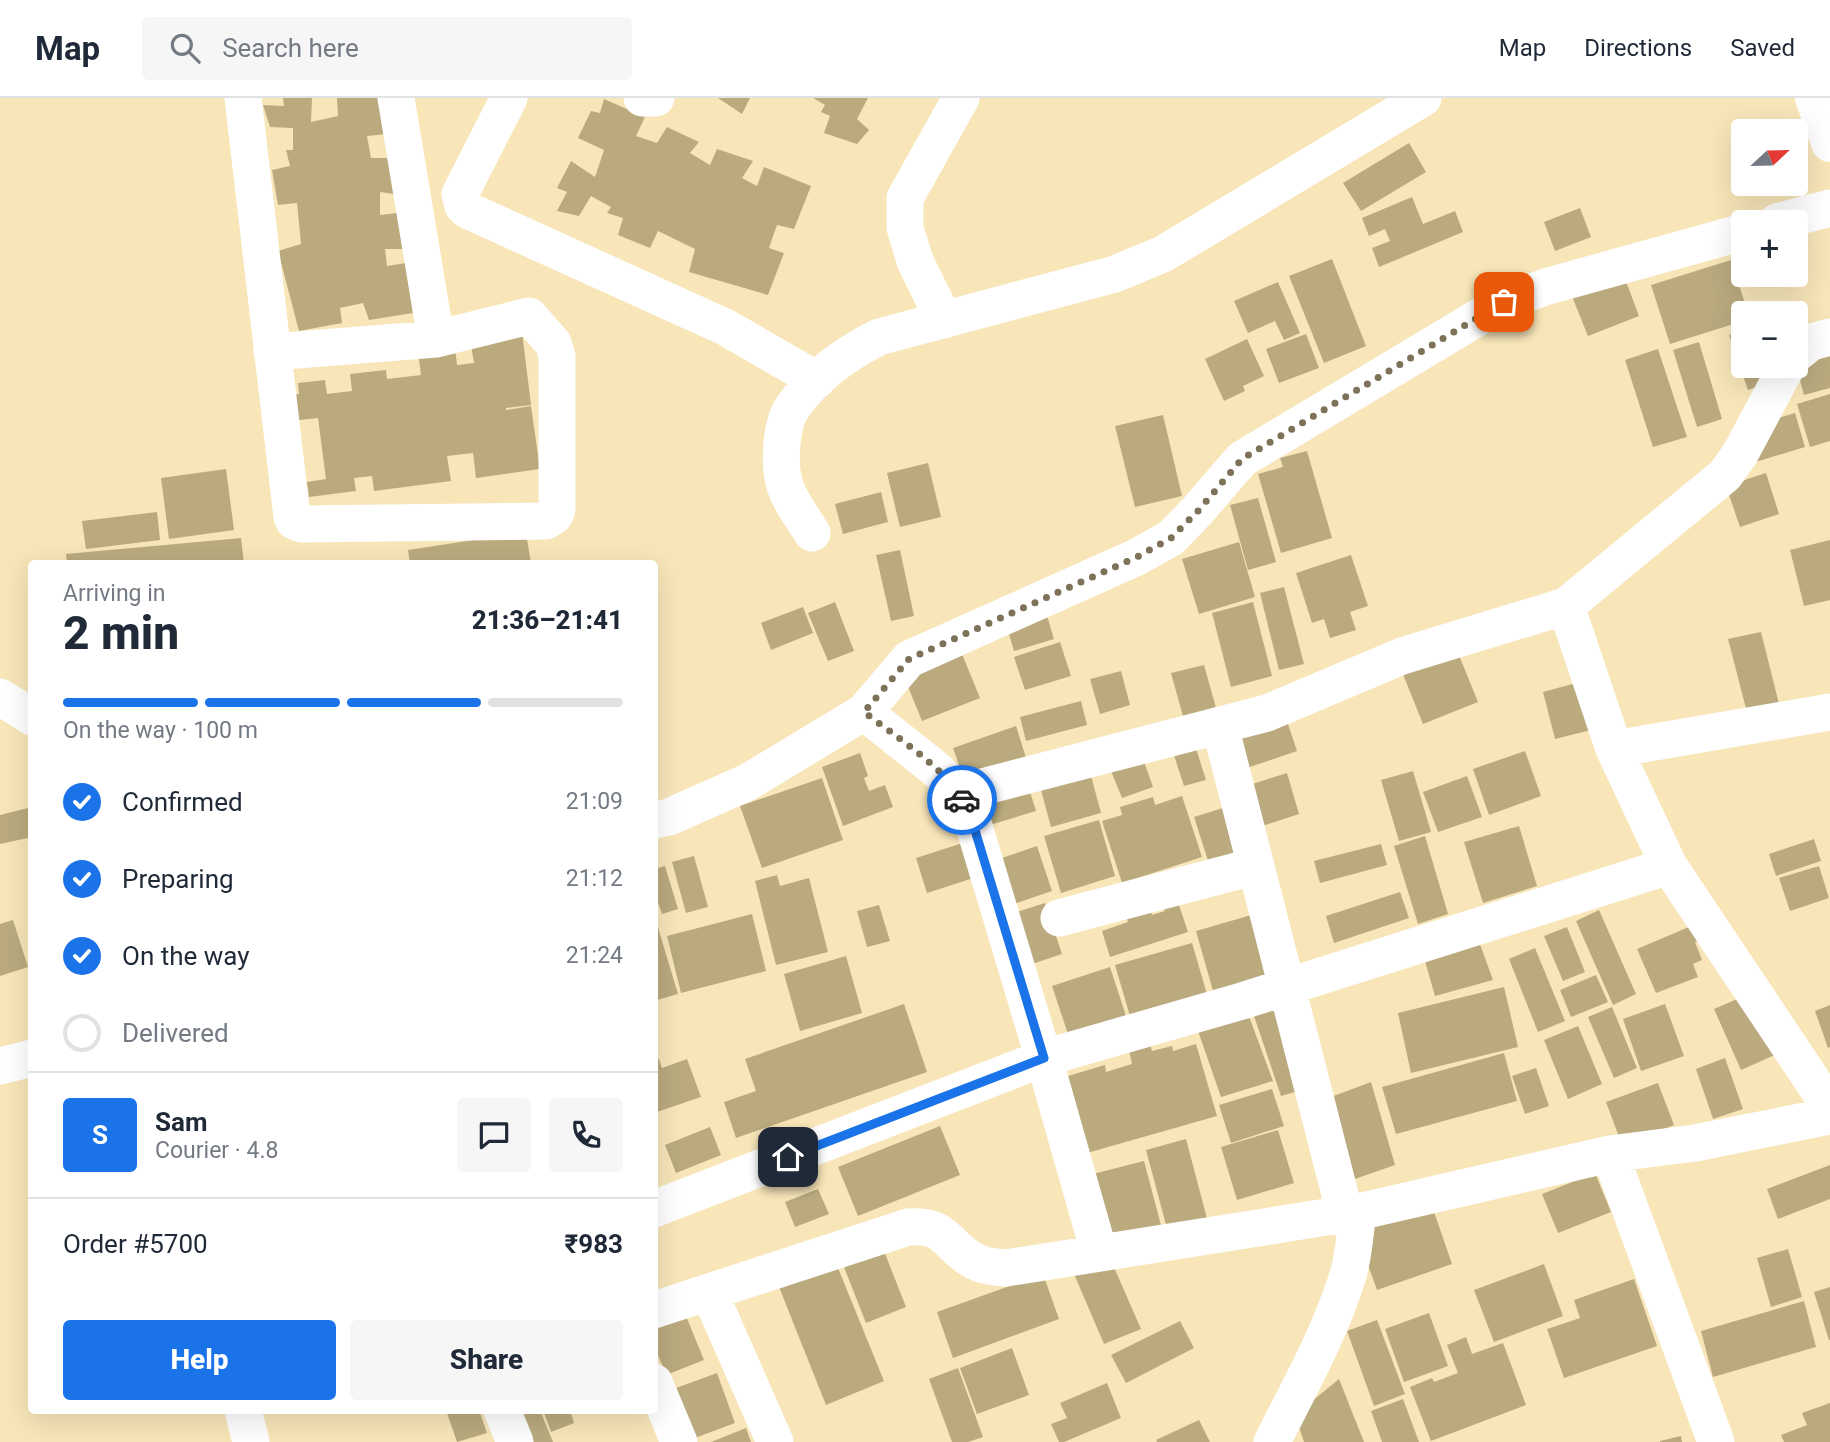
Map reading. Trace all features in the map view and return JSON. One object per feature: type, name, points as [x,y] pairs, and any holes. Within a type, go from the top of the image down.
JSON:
[{"type":"street","points":[[243,98],[272,352],[292,517],[297,523],[532,521],[551,518],[557,509],[557,356],[553,343],[529,316],[436,339],[272,352]]},
{"type":"street","points":[[396,98],[436,339]]},
{"type":"street","points":[[509,98],[460,194],[467,210],[725,327],[817,380]]},
{"type":"street","points":[[642,98],[656,98]]},
{"type":"street","points":[[944,320],[915,261],[905,228],[905,198],[961,98]]},
{"type":"street","points":[[812,534],[784,484],[779,453],[790,410],[817,380],[850,352],[879,337],[1115,274],[1163,254],[1423,98]]},
{"type":"street","points":[[1814,98],[1830,143]]},
{"type":"street","points":[[1808,214],[1830,208]]},
{"type":"street","points":[[658,819],[669,817],[748,782],[864,712],[909,659],[1137,557],[1171,538],[1242,459],[1504,302],[1545,286],[1731,235]]},
{"type":"street","points":[[1808,344],[1830,337]]},
{"type":"street","points":[[959,793],[1268,713],[1402,656],[1566,607],[1725,475],[1740,454],[1781,378]]},
{"type":"street","points":[[1566,607],[1614,749],[1669,866],[1830,1107]]},
{"type":"street","points":[[0,697],[28,714]]},
{"type":"street","points":[[864,712],[937,770],[959,793],[974,827],[1099,1252]]},
{"type":"street","points":[[1614,749],[1830,712]]},
{"type":"street","points":[[1220,726],[1287,987],[1352,1213],[1348,1273],[1338,1304],[1272,1442]]},
{"type":"street","points":[[1059,918],[1256,866]]},
{"type":"street","points":[[658,1207],[1044,1058],[1287,987],[1669,866]]},
{"type":"street","points":[[0,1066],[28,1059]]},
{"type":"street","points":[[658,1309],[908,1227],[924,1226],[941,1232],[970,1258],[986,1266],[1006,1268],[1033,1265],[1099,1252],[1352,1213],[1610,1154],[1695,1143],[1830,1116]]},
{"type":"street","points":[[1610,1154],[1716,1442]]},
{"type":"street","points":[[709,1292],[775,1442]]},
{"type":"street","points":[[658,1392],[679,1442]]},
{"type":"street","points":[[244,1414],[251,1442]]},
{"type":"street","points":[[504,1414],[515,1442]]},
{"type":"building","points":[[283,98],[312,98],[311,122],[338,116],[337,98],[383,98],[388,134],[367,136],[371,158],[390,158],[394,194],[380,192],[380,215],[397,213],[406,249],[385,249],[387,266],[406,263],[413,313],[369,320],[363,303],[340,308],[342,323],[299,331],[278,251],[301,244],[297,203],[278,205],[272,170],[290,166],[286,150],[293,150],[293,128],[270,127],[263,105],[284,106]]},
{"type":"building","points":[[718,98],[750,98],[742,114]]},
{"type":"building","points":[[813,98],[868,98],[857,119],[869,130],[857,144],[824,133],[830,116],[821,112],[825,105]]},
{"type":"building","points":[[604,99],[645,117],[636,136],[657,143],[667,127],[699,142],[690,153],[710,165],[717,149],[753,161],[742,178],[757,186],[764,167],[811,186],[794,229],[777,225],[769,248],[784,253],[768,295],[689,272],[695,249],[658,231],[650,248],[618,235],[623,218],[607,213],[611,207],[591,196],[579,216],[557,211],[567,192],[557,188],[571,161],[595,177],[604,150],[578,138],[591,111],[600,113]]},
{"type":"building","points":[[1409,143],[1426,172],[1361,211],[1343,183]]},
{"type":"building","points":[[1412,197],[1423,224],[1455,211],[1463,232],[1379,267],[1372,248],[1390,241],[1385,229],[1369,236],[1362,218]]},
{"type":"building","points":[[1580,208],[1591,237],[1555,251],[1544,222]]},
{"type":"building","points":[[1332,259],[1366,346],[1324,363],[1289,276]]},
{"type":"building","points":[[1731,260],[1731,287],[1740,287],[1744,301],[1731,301],[1731,325],[1670,344],[1651,285]]},
{"type":"building","points":[[1621,268],[1639,316],[1588,336],[1569,289]]},
{"type":"building","points":[[1278,282],[1300,333],[1284,340],[1275,321],[1248,333],[1234,301]]},
{"type":"building","points":[[522,332],[531,405],[506,410],[531,406],[540,469],[476,478],[473,453],[447,456],[451,481],[374,491],[372,476],[354,478],[356,491],[309,497],[307,482],[326,479],[318,418],[290,421],[286,395],[299,394],[298,383],[325,380],[327,394],[352,391],[350,374],[386,370],[387,379],[421,375],[418,352],[455,347],[457,365],[474,363],[470,339]]},
{"type":"building","points":[[1306,334],[1319,368],[1279,383],[1266,349]]},
{"type":"building","points":[[1247,339],[1264,376],[1243,386],[1245,391],[1224,401],[1205,359]]},
{"type":"building","points":[[1699,342],[1722,419],[1697,427],[1673,350]]},
{"type":"building","points":[[1658,349],[1687,437],[1653,447],[1625,360]]},
{"type":"building","points":[[1830,355],[1830,388],[1804,395],[1799,378],[1808,378],[1808,362]]},
{"type":"building","points":[[1744,378],[1777,378],[1778,380],[1748,390]]},
{"type":"building","points":[[1830,394],[1830,441],[1810,447],[1797,404]]},
{"type":"building","points":[[1795,413],[1805,447],[1749,464],[1764,422]]},
{"type":"building","points":[[1163,415],[1182,496],[1135,507],[1115,426]]},
{"type":"building","points":[[1307,451],[1332,538],[1281,553],[1258,474],[1283,467],[1280,458]]},
{"type":"building","points":[[928,463],[941,517],[900,527],[887,473]]},
{"type":"building","points":[[226,469],[234,530],[169,539],[161,478]]},
{"type":"building","points":[[1766,473],[1779,514],[1740,527],[1726,486]]},
{"type":"building","points":[[881,492],[888,522],[843,534],[835,504]]},
{"type":"building","points":[[1258,498],[1276,562],[1248,570],[1230,505]]},
{"type":"building","points":[[157,512],[160,540],[86,549],[82,521]]},
{"type":"building","points":[[526,532],[530,560],[409,560],[408,550]]},
{"type":"building","points":[[241,538],[244,560],[67,560],[66,554]]},
{"type":"building","points":[[1830,540],[1830,600],[1804,606],[1790,550]]},
{"type":"building","points":[[1239,542],[1255,597],[1199,614],[1182,559]]},
{"type":"building","points":[[900,550],[914,616],[891,621],[876,555]]},
{"type":"building","points":[[1351,555],[1368,606],[1350,612],[1356,630],[1330,638],[1324,619],[1312,623],[1296,573]]},
{"type":"building","points":[[1284,587],[1304,664],[1279,670],[1260,593]]},
{"type":"building","points":[[835,602],[854,651],[828,661],[808,613]]},
{"type":"building","points":[[1253,602],[1272,676],[1231,687],[1212,613]]},
{"type":"building","points":[[803,607],[813,633],[771,650],[761,623]]},
{"type":"building","points":[[1047,616],[1054,639],[1014,651],[1007,628]]},
{"type":"building","points":[[1761,632],[1781,712],[1749,720],[1728,639]]},
{"type":"building","points":[[1060,642],[1071,676],[1025,690],[1014,657]]},
{"type":"building","points":[[1456,648],[1478,702],[1423,724],[1402,672]]},
{"type":"building","points":[[960,649],[980,698],[922,721],[902,672]]},
{"type":"building","points":[[1204,665],[1216,708],[1183,716],[1171,673]]},
{"type":"building","points":[[1121,671],[1130,705],[1100,714],[1090,679]]},
{"type":"building","points":[[1587,680],[1599,728],[1555,739],[1543,692]]},
{"type":"building","points":[[1081,701],[1087,725],[1026,741],[1020,717]]},
{"type":"building","points":[[1286,718],[1297,751],[1241,770],[1230,737]]},
{"type":"building","points":[[1016,726],[1027,761],[965,782],[953,748]]},
{"type":"building","points":[[1192,736],[1206,780],[1184,786],[1170,743]]},
{"type":"building","points":[[1525,751],[1541,796],[1489,815],[1473,769]]},
{"type":"building","points":[[860,753],[868,776],[864,778],[869,791],[885,785],[893,807],[843,826],[822,767]]},
{"type":"building","points":[[1141,753],[1153,787],[1122,798],[1109,766]]},
{"type":"building","points":[[1087,761],[1101,813],[1051,827],[1037,775]]},
{"type":"building","points":[[1413,771],[1431,832],[1399,841],[1381,780]]},
{"type":"building","points":[[1287,773],[1299,814],[1259,827],[1246,786]]},
{"type":"building","points":[[1467,776],[1482,817],[1438,832],[1423,792]]},
{"type":"building","points":[[822,778],[843,840],[762,868],[740,806]]},
{"type":"building","points":[[1027,782],[1036,811],[980,828],[971,799]]},
{"type":"building","points":[[1182,796],[1202,857],[1122,883],[1102,821],[1122,815],[1120,807],[1153,797],[1155,805]]},
{"type":"building","points":[[1226,807],[1243,859],[1211,870],[1194,817]]},
{"type":"building","points":[[28,808],[28,838],[0,844],[0,815]]},
{"type":"building","points":[[1099,820],[1115,876],[1061,893],[1044,836]]},
{"type":"building","points":[[1519,826],[1537,886],[1483,903],[1464,842]]},
{"type":"building","points":[[1425,836],[1448,914],[1418,924],[1394,846]]},
{"type":"building","points":[[975,839],[986,874],[927,893],[916,858]]},
{"type":"building","points":[[1814,839],[1821,861],[1776,876],[1769,854]]},
{"type":"building","points":[[1381,844],[1387,865],[1320,883],[1314,861]]},
{"type":"building","points":[[1037,846],[1052,891],[1011,905],[996,860]]},
{"type":"building","points":[[694,856],[708,907],[686,913],[672,862]]},
{"type":"building","points":[[665,866],[678,909],[662,914],[658,902],[658,868]]},
{"type":"building","points":[[1819,866],[1829,898],[1790,911],[1779,878]]},
{"type":"building","points":[[777,875],[780,886],[809,878],[828,952],[776,965],[755,881]]},
{"type":"building","points":[[1400,892],[1409,918],[1334,943],[1326,916]]},
{"type":"building","points":[[1177,899],[1188,932],[1110,957],[1102,931],[1128,922],[1125,913],[1149,906],[1152,915],[1165,911],[1162,904]]},
{"type":"building","points":[[1045,903],[1062,954],[1020,968],[1004,916]]},
{"type":"building","points":[[879,905],[890,941],[867,947],[857,911]]},
{"type":"building","points":[[1599,910],[1636,994],[1613,1005],[1576,921]]},
{"type":"building","points":[[752,914],[766,971],[681,993],[667,936]]},
{"type":"building","points":[[1255,914],[1272,975],[1213,991],[1196,931]]},
{"type":"building","points":[[13,920],[28,967],[0,976],[0,924]]},
{"type":"building","points":[[1696,924],[1702,939],[1695,942],[1702,960],[1693,964],[1698,977],[1656,993],[1637,949]]},
{"type":"building","points":[[658,927],[678,994],[658,1000]]},
{"type":"building","points":[[1567,927],[1585,972],[1563,981],[1544,936]]},
{"type":"building","points":[[1477,936],[1493,980],[1435,996],[1423,954]]},
{"type":"building","points":[[1192,943],[1209,1001],[1132,1023],[1115,965]]},
{"type":"building","points":[[1535,948],[1565,1021],[1538,1032],[1509,959]]},
{"type":"building","points":[[846,956],[862,1013],[800,1031],[784,974]]},
{"type":"building","points":[[1110,967],[1126,1016],[1068,1034],[1052,986]]},
{"type":"building","points":[[1596,975],[1608,1002],[1571,1017],[1560,990]]},
{"type":"building","points":[[1504,987],[1518,1047],[1411,1073],[1398,1013]]},
{"type":"building","points":[[1751,993],[1777,1054],[1741,1070],[1714,1009]]},
{"type":"building","points":[[1283,1000],[1305,1089],[1281,1096],[1252,1010]]},
{"type":"building","points":[[904,1004],[927,1072],[736,1138],[724,1102],[756,1091],[745,1059]]},
{"type":"building","points":[[1665,1004],[1684,1056],[1641,1071],[1623,1019]]},
{"type":"building","points":[[1830,1005],[1830,1047],[1828,1048],[1815,1011]]},
{"type":"building","points":[[1612,1007],[1637,1068],[1614,1078],[1588,1017]]},
{"type":"building","points":[[1247,1011],[1273,1081],[1221,1097],[1198,1031]]},
{"type":"building","points":[[1578,1026],[1602,1084],[1568,1099],[1544,1040]]},
{"type":"building","points":[[1150,1044],[1152,1051],[1172,1046],[1173,1051],[1196,1044],[1217,1116],[1080,1155],[1058,1079],[1105,1065],[1106,1072],[1132,1064],[1129,1050]]},
{"type":"building","points":[[1504,1053],[1517,1101],[1396,1134],[1382,1087]]},
{"type":"building","points":[[1725,1058],[1743,1109],[1713,1119],[1696,1069]]},
{"type":"building","points":[[658,1059],[662,1068],[687,1059],[701,1097],[658,1112]]},
{"type":"building","points":[[1536,1068],[1549,1106],[1525,1114],[1512,1076]]},
{"type":"building","points":[[1371,1082],[1395,1165],[1352,1180],[1331,1097]]},
{"type":"building","points":[[1658,1083],[1674,1125],[1622,1145],[1606,1102]]},
{"type":"building","points":[[1272,1089],[1284,1126],[1231,1143],[1219,1105]]},
{"type":"building","points":[[940,1126],[960,1175],[858,1216],[838,1167]]},
{"type":"building","points":[[710,1127],[721,1155],[676,1173],[665,1145]]},
{"type":"building","points":[[1278,1130],[1294,1183],[1237,1200],[1221,1147]]},
{"type":"building","points":[[1186,1139],[1209,1226],[1169,1236],[1146,1150]]},
{"type":"building","points":[[1144,1161],[1162,1229],[1111,1243],[1093,1174]]},
{"type":"building","points":[[1830,1165],[1830,1199],[1778,1219],[1767,1189]]},
{"type":"building","points":[[1595,1173],[1611,1212],[1558,1233],[1542,1194]]},
{"type":"building","points":[[818,1189],[829,1214],[795,1227],[785,1202]]},
{"type":"building","points":[[1432,1206],[1452,1264],[1377,1290],[1356,1232]]},
{"type":"building","points":[[1788,1249],[1802,1297],[1771,1307],[1757,1258]]},
{"type":"building","points":[[884,1251],[906,1307],[866,1323],[844,1267]]},
{"type":"building","points":[[1110,1258],[1141,1329],[1104,1344],[1074,1274]]},
{"type":"building","points":[[836,1263],[884,1381],[826,1405],[779,1287]]},
{"type":"building","points":[[1544,1264],[1563,1316],[1494,1342],[1474,1290]]},
{"type":"building","points":[[1043,1274],[1059,1319],[953,1358],[937,1312]]},
{"type":"building","points":[[1634,1279],[1657,1346],[1564,1378],[1547,1329],[1580,1318],[1574,1300]]},
{"type":"building","points":[[1830,1287],[1830,1340],[1829,1340],[1814,1292]]},
{"type":"building","points":[[1804,1301],[1816,1347],[1713,1377],[1701,1331]]},
{"type":"building","points":[[1429,1313],[1448,1366],[1404,1382],[1385,1329]]},
{"type":"building","points":[[686,1316],[704,1360],[666,1375],[658,1355],[658,1327]]},
{"type":"building","points":[[1377,1320],[1405,1394],[1374,1406],[1347,1331]]},
{"type":"building","points":[[1180,1321],[1194,1348],[1126,1383],[1111,1355]]},
{"type":"building","points":[[1466,1337],[1472,1354],[1503,1343],[1526,1405],[1431,1441],[1410,1387],[1432,1378],[1434,1382],[1458,1373],[1447,1345]]},
{"type":"building","points":[[1012,1348],[1029,1395],[977,1414],[960,1368]]},
{"type":"building","points":[[958,1368],[983,1437],[968,1442],[952,1442],[929,1379]]},
{"type":"building","points":[[717,1373],[735,1423],[695,1438],[676,1388]]},
{"type":"building","points":[[1339,1379],[1364,1442],[1304,1442],[1295,1415]]},
{"type":"building","points":[[1107,1383],[1121,1418],[1059,1442],[1051,1424],[1067,1418],[1060,1403]]},
{"type":"building","points":[[1403,1399],[1419,1442],[1382,1442],[1371,1411]]},
{"type":"building","points":[[1830,1403],[1830,1442],[1784,1442],[1781,1435],[1807,1425],[1802,1413]]},
{"type":"building","points":[[447,1414],[480,1414],[487,1433],[457,1442]]},
{"type":"building","points":[[510,1414],[542,1414],[553,1442],[521,1442]]},
{"type":"building","points":[[544,1414],[571,1414],[574,1423],[551,1432]]},
{"type":"building","points":[[1199,1420],[1210,1442],[1156,1440]]},
{"type":"building","points":[[746,1428],[751,1442],[711,1442]]},
{"type":"building","points":[[1681,1436],[1682,1442],[1660,1442],[1660,1441]]},
{"type":"way so far","points":[[962,800],[959,793],[937,770],[864,712],[909,659],[1137,557],[1171,538],[1242,459],[1504,302]]},
{"type":"route","points":[[788,1157],[1044,1058],[974,827],[962,800]]}]
